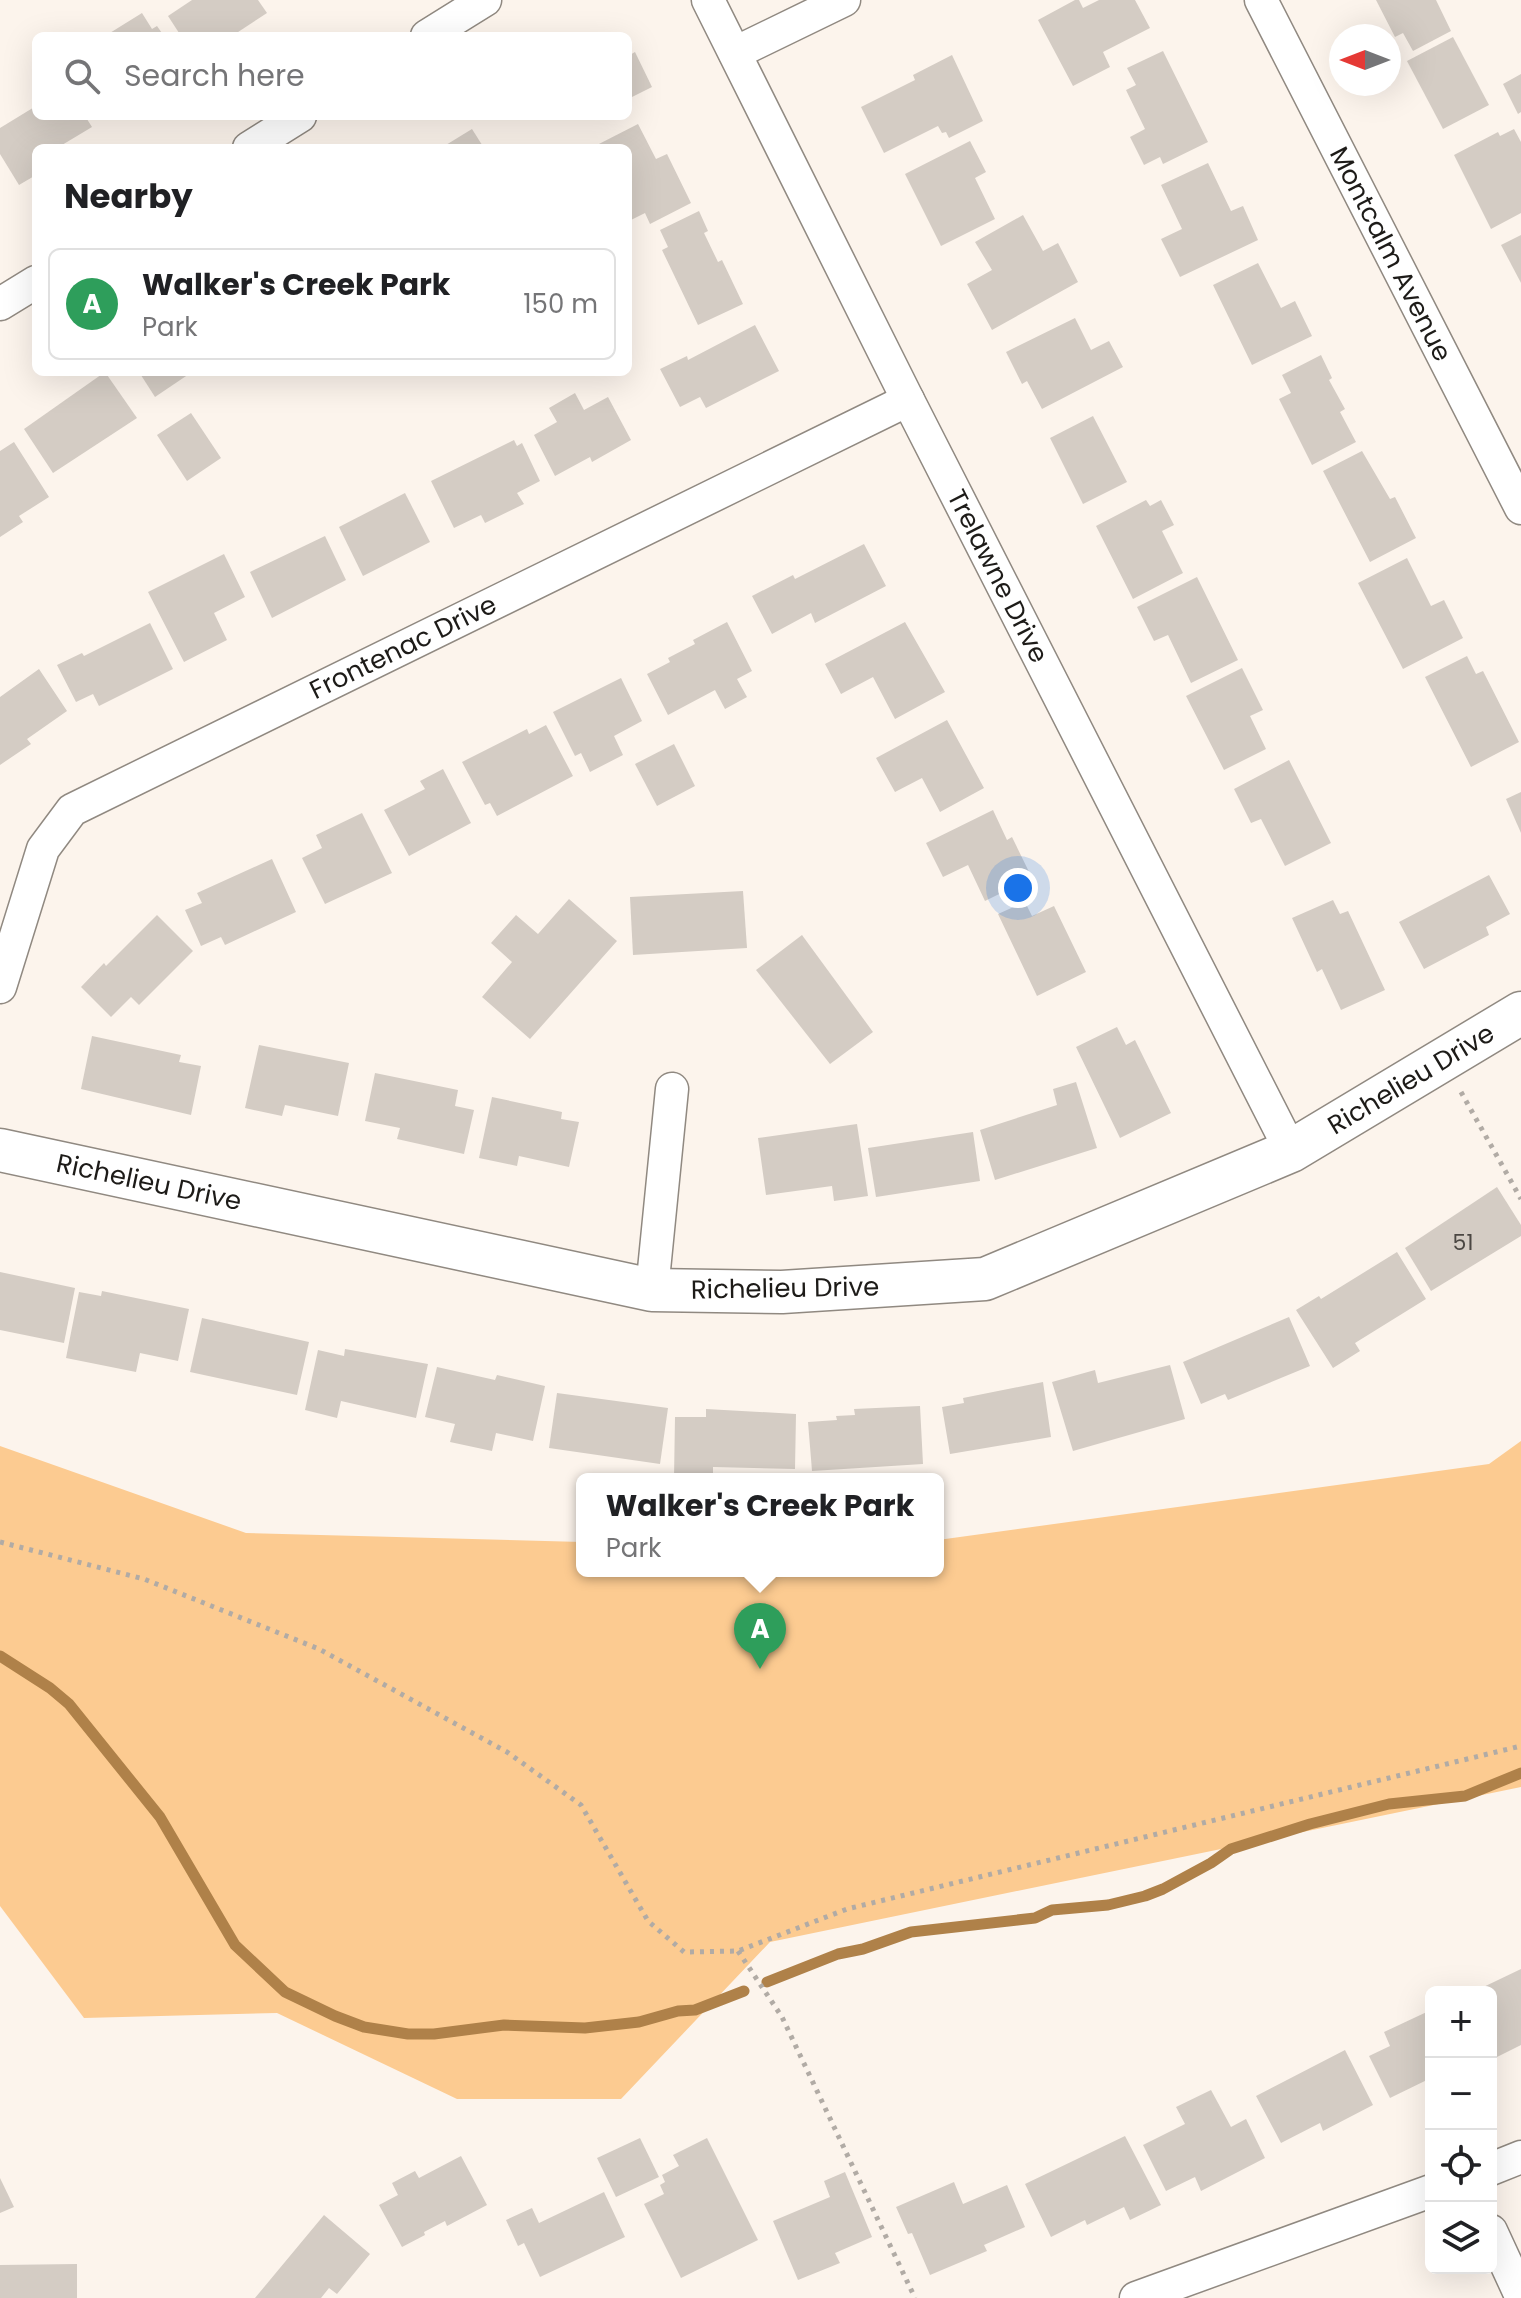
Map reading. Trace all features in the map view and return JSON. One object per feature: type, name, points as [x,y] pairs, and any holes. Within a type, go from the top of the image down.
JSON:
[{"type":"street","points":[[433,32],[485,0]]},
{"type":"street","name":"Trelawne Drive","points":[[708,0],[1291,1151]]},
{"type":"street","points":[[735,53],[844,0]]},
{"type":"street","name":"Montcalm Avenue","points":[[1261,0],[1521,508]]},
{"type":"street","points":[[255,144],[294,120]]},
{"type":"street","points":[[0,304],[32,284]]},
{"type":"street","name":"Frontenac Drive","points":[[0,987],[43,849],[72,810],[908,400]]},
{"type":"street","name":"Richelieu Drive","points":[[0,1150],[652,1290],[782,1292],[985,1279],[1291,1151],[1521,1013]]},
{"type":"street","points":[[652,1290],[672,1089]]},
{"type":"street","points":[[1497,2167],[1521,2157]]},
{"type":"street","points":[[1136,2298],[1425,2193]]},
{"type":"street","points":[[1497,2244],[1521,2296]]},
{"type":"path","points":[[1443,1060],[1521,1199]]},
{"type":"path","points":[[0,1542],[144,1579],[319,1649],[507,1752],[581,1805],[648,1921],[684,1952],[738,1951],[847,1909],[1521,1746]]},
{"type":"path","points":[[738,1951],[782,2017],[915,2298]]},
{"type":"shaded area","points":[[1521,1441],[1521,1787],[770,1942],[621,2099],[457,2099],[277,2013],[84,2018],[0,1906],[0,1446],[246,1533],[576,1542],[576,1577],[944,1577],[944,1539],[1489,1464]]},
{"type":"building","points":[[192,0],[258,0],[267,13],[238,32],[178,32],[168,16]]},
{"type":"building","points":[[1079,0],[1083,8],[1099,0],[1135,0],[1150,28],[1103,52],[1110,67],[1073,86],[1038,20]]},
{"type":"building","points":[[1376,0],[1436,0],[1451,31],[1413,51],[1401,34],[1401,24],[1388,24]]},
{"type":"building","points":[[142,13],[152,29],[157,26],[161,32],[111,32]]},
{"type":"building","points":[[1453,37],[1489,105],[1443,129],[1407,61]]},
{"type":"building","points":[[1163,51],[1208,142],[1163,164],[1160,157],[1144,165],[1130,137],[1145,129],[1126,90],[1136,85],[1127,68]]},
{"type":"building","points":[[635,52],[652,87],[632,97],[632,54]]},
{"type":"building","points":[[952,55],[983,121],[949,138],[938,126],[884,153],[861,107],[915,80],[913,75]]},
{"type":"building","points":[[1521,74],[1521,112],[1518,114],[1503,84]]},
{"type":"building","points":[[32,108],[32,120],[88,120],[92,127],[64,144],[32,144],[32,177],[19,185],[0,154],[0,128]]},
{"type":"building","points":[[638,124],[656,159],[667,154],[691,203],[650,224],[645,213],[632,220],[632,144],[599,144]]},
{"type":"building","points":[[472,129],[481,144],[448,144]]},
{"type":"building","points":[[1514,129],[1521,142],[1521,213],[1491,229],[1454,155],[1498,132],[1500,136]]},
{"type":"building","points":[[970,141],[986,172],[975,178],[995,219],[941,246],[905,174]]},
{"type":"building","points":[[1208,163],[1231,211],[1243,206],[1258,240],[1180,277],[1161,239],[1182,229],[1161,185]]},
{"type":"building","points":[[699,211],[708,231],[704,233],[718,262],[722,260],[743,304],[698,325],[662,250],[668,247],[660,230]]},
{"type":"building","points":[[1023,215],[1043,251],[1058,243],[1078,282],[992,330],[967,284],[992,270],[975,242]]},
{"type":"building","points":[[1521,235],[1521,283],[1501,245]]},
{"type":"building","points":[[1258,263],[1281,308],[1295,301],[1312,336],[1252,365],[1213,285]]},
{"type":"building","points":[[1075,318],[1091,350],[1109,341],[1123,367],[1042,409],[1027,381],[1022,384],[1006,352]]},
{"type":"building","points":[[755,325],[779,371],[706,408],[700,397],[680,407],[660,369],[687,356],[688,360]]},
{"type":"building","points":[[1321,355],[1332,378],[1329,380],[1345,409],[1340,412],[1356,442],[1312,465],[1279,399],[1291,393],[1282,375]]},
{"type":"building","points":[[99,376],[108,376],[137,418],[53,473],[24,429]]},
{"type":"building","points":[[142,376],[186,376],[155,397]]},
{"type":"building","points":[[575,393],[584,410],[608,397],[631,440],[592,462],[590,457],[555,476],[534,435],[557,422],[549,408]]},
{"type":"building","points":[[191,413],[221,458],[187,481],[157,435]]},
{"type":"building","points":[[1093,416],[1127,482],[1083,504],[1050,438]]},
{"type":"building","points":[[514,440],[517,446],[522,443],[540,481],[517,493],[524,504],[485,523],[481,515],[454,528],[431,481]]},
{"type":"building","points":[[14,442],[49,497],[19,516],[23,522],[0,537],[0,451]]},
{"type":"building","points":[[1362,451],[1390,499],[1395,497],[1416,538],[1370,562],[1323,471]]},
{"type":"building","points":[[405,493],[430,542],[363,576],[339,527]]},
{"type":"building","points":[[1146,500],[1150,506],[1161,500],[1174,525],[1162,531],[1183,573],[1133,599],[1096,526]]},
{"type":"building","points":[[325,536],[346,580],[272,618],[250,572]]},
{"type":"building","points":[[864,544],[886,586],[815,623],[811,613],[772,634],[752,596],[793,575],[795,579]]},
{"type":"building","points":[[224,554],[245,597],[214,613],[227,640],[184,662],[148,592]]},
{"type":"building","points":[[1407,558],[1431,606],[1444,600],[1463,638],[1403,669],[1358,583]]},
{"type":"building","points":[[1197,577],[1238,660],[1191,683],[1168,635],[1154,641],[1137,607]]},
{"type":"building","points":[[727,622],[752,671],[737,679],[747,697],[725,709],[715,690],[668,715],[647,674],[670,662],[668,658],[695,644],[693,640]]},
{"type":"building","points":[[905,622],[945,692],[895,719],[873,677],[841,694],[825,664]]},
{"type":"building","points":[[150,623],[173,669],[99,706],[93,694],[76,702],[57,665],[82,653],[84,656]]},
{"type":"building","points":[[1467,656],[1476,674],[1483,671],[1519,742],[1471,767],[1425,677]]},
{"type":"building","points":[[1242,668],[1263,710],[1250,716],[1266,749],[1224,770],[1186,696]]},
{"type":"building","points":[[39,669],[67,711],[27,739],[31,744],[0,765],[0,697]]},
{"type":"building","points":[[621,678],[642,721],[614,736],[623,755],[590,772],[581,753],[575,756],[553,712]]},
{"type":"building","points":[[947,720],[984,788],[940,812],[922,778],[895,792],[876,758]]},
{"type":"building","points":[[546,725],[573,776],[497,816],[490,803],[485,805],[462,762],[527,729],[529,734]]},
{"type":"building","points":[[674,744],[695,786],[657,806],[635,764]]},
{"type":"building","points":[[1289,760],[1331,843],[1285,866],[1261,819],[1251,823],[1234,789]]},
{"type":"building","points":[[443,769],[471,823],[409,856],[384,810],[425,789],[420,781]]},
{"type":"building","points":[[1521,792],[1521,833],[1506,799]]},
{"type":"building","points":[[993,810],[1007,840],[1012,837],[1032,878],[985,901],[968,865],[943,877],[926,843]]},
{"type":"building","points":[[362,813],[392,873],[325,904],[302,858],[322,848],[316,835]]},
{"type":"building","points":[[272,859],[296,912],[225,945],[221,937],[201,946],[185,910],[202,903],[197,893]]},
{"type":"building","points":[[1489,875],[1510,914],[1486,927],[1489,935],[1424,969],[1399,922]]},
{"type":"building","points":[[743,891],[747,948],[633,955],[630,897]]},
{"type":"building","points":[[569,899],[617,941],[530,1039],[482,997],[512,962],[491,943],[516,915],[538,934]]},
{"type":"building","points":[[1333,900],[1340,914],[1348,911],[1385,990],[1341,1010],[1322,969],[1317,972],[1292,918]]},
{"type":"building","points":[[1025,902],[1032,916],[1054,906],[1086,972],[1037,996],[998,914]]},
{"type":"building","points":[[157,915],[193,951],[139,1005],[131,997],[111,1017],[81,987]]},
{"type":"building","points":[[802,935],[873,1032],[830,1064],[756,970]]},
{"type":"building","points":[[1117,1027],[1126,1045],[1135,1040],[1171,1113],[1120,1138],[1076,1047]]},
{"type":"building","points":[[92,1036],[181,1055],[179,1062],[201,1066],[191,1115],[81,1089]]},
{"type":"building","points":[[259,1045],[349,1063],[338,1116],[285,1105],[282,1116],[245,1108]]},
{"type":"building","points":[[375,1073],[458,1090],[455,1106],[474,1110],[464,1154],[397,1139],[400,1128],[365,1121]]},
{"type":"building","points":[[1076,1082],[1097,1148],[995,1180],[980,1130],[1057,1105],[1053,1089]]},
{"type":"building","points":[[492,1097],[562,1112],[561,1119],[579,1122],[569,1167],[519,1156],[517,1166],[479,1158]]},
{"type":"building","points":[[857,1124],[868,1196],[834,1201],[832,1186],[766,1195],[758,1138]]},
{"type":"building","points":[[973,1132],[980,1181],[876,1197],[868,1148]]},
{"type":"building","points":[[1497,1187],[1521,1225],[1521,1236],[1431,1291],[1405,1248]]},
{"type":"building","points":[[1397,1252],[1426,1299],[1355,1343],[1360,1351],[1333,1368],[1296,1310],[1319,1296],[1321,1299]]},
{"type":"building","points":[[0,1272],[75,1288],[64,1343],[0,1330]]},
{"type":"building","points":[[102,1291],[189,1309],[178,1361],[140,1353],[136,1372],[66,1358],[79,1292],[101,1296]]},
{"type":"building","points":[[1289,1317],[1310,1366],[1228,1400],[1225,1394],[1201,1404],[1183,1362]]},
{"type":"building","points":[[202,1318],[309,1342],[297,1395],[190,1372]]},
{"type":"building","points":[[345,1349],[428,1364],[416,1418],[341,1401],[337,1418],[305,1410],[318,1350],[344,1356]]},
{"type":"building","points":[[1170,1365],[1185,1419],[1073,1451],[1052,1382],[1095,1370],[1098,1383]]},
{"type":"building","points":[[437,1367],[495,1380],[497,1375],[545,1386],[533,1441],[496,1433],[492,1451],[450,1442],[455,1424],[425,1417]]},
{"type":"building","points":[[1043,1382],[1051,1437],[950,1454],[942,1407],[964,1403],[963,1398]]},
{"type":"building","points":[[557,1393],[668,1408],[660,1464],[549,1448]]},
{"type":"building","points":[[920,1406],[923,1464],[812,1471],[808,1422],[855,1415],[854,1409]]},
{"type":"building","points":[[706,1409],[796,1414],[795,1469],[713,1467],[713,1473],[674,1473],[675,1417],[706,1417]]},
{"type":"building","points":[[1521,1969],[1521,2045],[1497,2057],[1497,1986],[1486,1986]]},
{"type":"building","points":[[1425,2013],[1425,2081],[1390,2098],[1369,2056],[1390,2046],[1384,2032]]},
{"type":"building","points":[[1345,2050],[1373,2105],[1323,2131],[1320,2123],[1281,2143],[1256,2096]]},
{"type":"building","points":[[1211,2090],[1231,2127],[1246,2119],[1265,2158],[1201,2191],[1195,2177],[1166,2191],[1143,2145],[1185,2124],[1176,2107]]},
{"type":"building","points":[[1125,2136],[1161,2205],[1130,2220],[1124,2207],[1087,2225],[1085,2220],[1051,2237],[1025,2184]]},
{"type":"building","points":[[640,2138],[659,2177],[616,2197],[597,2158]]},
{"type":"building","points":[[707,2138],[758,2240],[681,2278],[644,2204],[664,2194],[660,2185],[665,2182],[662,2175],[679,2166],[673,2155]]},
{"type":"building","points":[[461,2156],[487,2205],[447,2226],[445,2221],[402,2247],[379,2205],[398,2195],[392,2183],[415,2171],[419,2178]]},
{"type":"building","points":[[845,2172],[872,2237],[835,2253],[840,2263],[798,2280],[773,2221],[830,2197],[824,2181]]},
{"type":"building","points":[[0,2178],[14,2207],[0,2213]]},
{"type":"building","points":[[954,2182],[963,2204],[1007,2185],[1025,2227],[984,2245],[987,2251],[930,2275],[912,2233],[908,2234],[896,2207]]},
{"type":"building","points":[[604,2192],[625,2237],[540,2277],[524,2243],[518,2246],[506,2220],[532,2208],[539,2223]]},
{"type":"building","points":[[324,2215],[370,2254],[337,2294],[329,2288],[321,2298],[255,2298]]},
{"type":"building","points":[[77,2264],[77,2298],[0,2298],[0,2265]]},
{"type":"waterway","points":[[0,1656],[69,1704],[160,1817],[235,1945],[285,1992],[335,2016],[364,2027],[408,2034],[434,2034],[504,2025],[585,2028],[639,2022],[678,2011],[695,2010],[744,1991]]},
{"type":"waterway","points":[[767,1982],[838,1954],[863,1949],[911,1932],[1035,1918],[1052,1910],[1108,1905],[1145,1896],[1211,1863],[1231,1849],[1310,1824],[1389,1804],[1465,1796],[1521,1773]]},
{"type":"place","name":"Walker's Creek Park","points":[[760,1669]]}]
